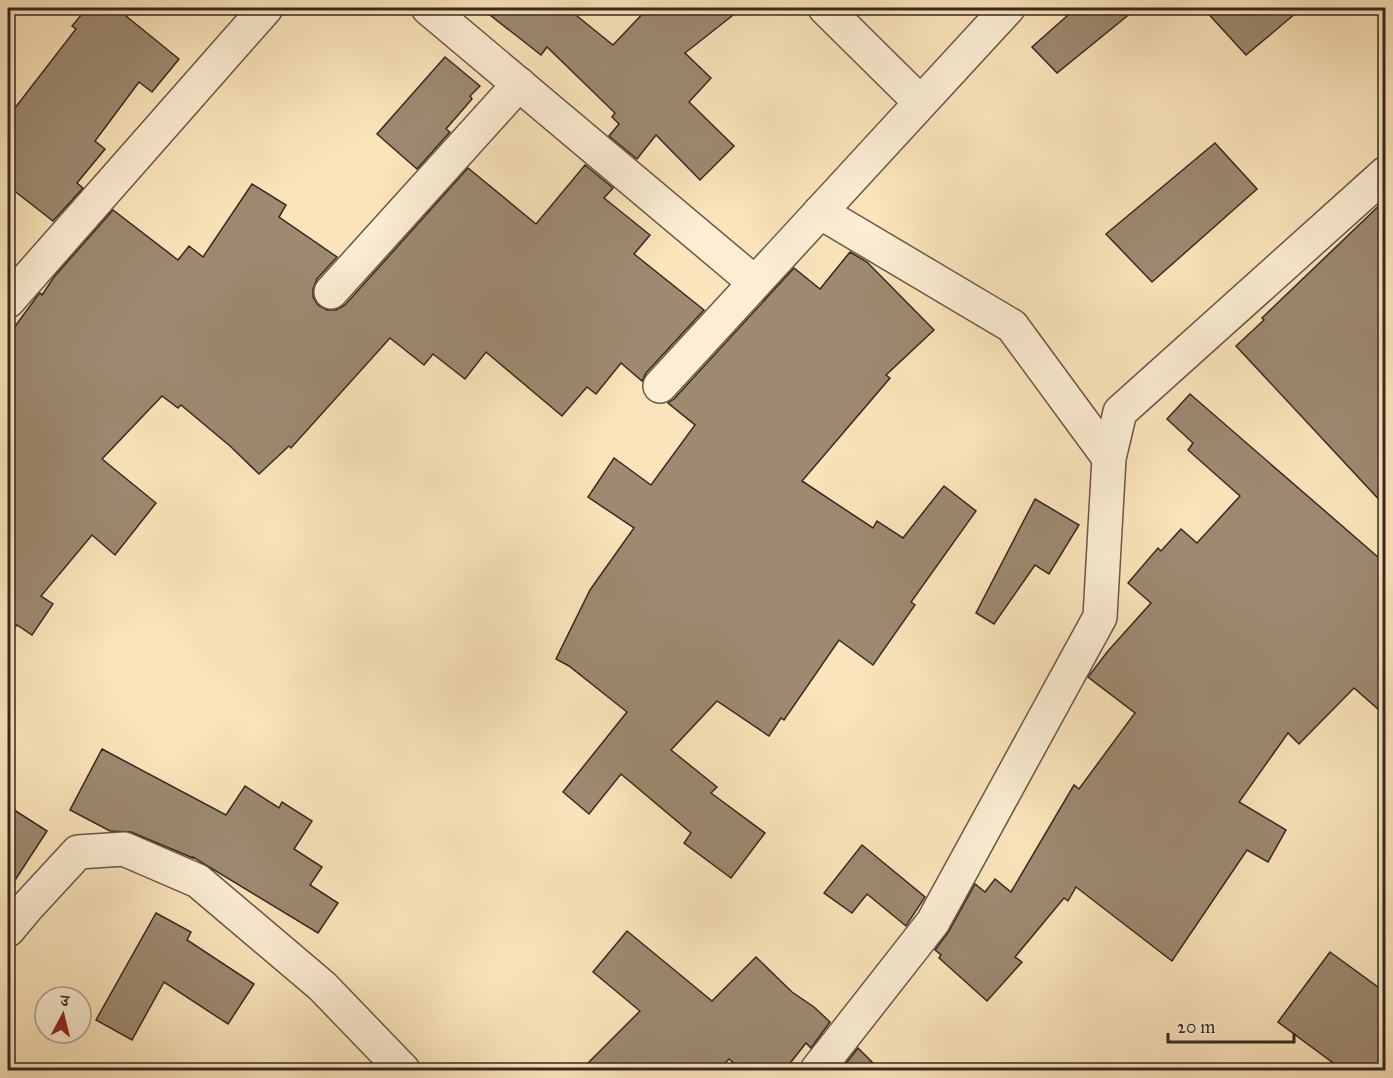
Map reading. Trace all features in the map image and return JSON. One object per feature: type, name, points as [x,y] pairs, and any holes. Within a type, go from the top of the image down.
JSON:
[{"type":"street","points":[[8,301],[266,8]]},
{"type":"street","points":[[428,8],[754,282]]},
{"type":"street","points":[[825,8],[920,102]]},
{"type":"street","points":[[660,386],[1008,8]]},
{"type":"street","points":[[331,292],[519,84]]},
{"type":"street","points":[[817,1071],[933,922],[1100,617],[1109,458],[1120,412],[1386,173]]},
{"type":"street","points":[[820,212],[1012,326],[1109,458]]},
{"type":"street","points":[[8,930],[78,852],[124,849],[198,881],[322,986],[403,1071]]},
{"type":"building","points":[[87,8],[116,8],[179,59],[152,92],[139,82],[95,141],[105,149],[77,183],[83,188],[53,221],[8,186],[8,117],[76,29],[72,26]]},
{"type":"building","points":[[481,8],[567,8],[613,45],[648,8],[742,8],[685,53],[711,78],[689,102],[734,146],[700,180],[656,135],[637,159],[609,136],[619,124],[612,117],[615,113],[547,47],[541,55]]},
{"type":"building","points":[[1076,8],[1137,8],[1057,73],[1032,47]]},
{"type":"building","points":[[1203,8],[1302,8],[1246,55]]},
{"type":"building","points":[[445,57],[480,86],[446,129],[450,132],[417,169],[377,134]]},
{"type":"building","points":[[1215,143],[1257,189],[1152,282],[1106,234]]},
{"type":"building","points":[[585,165],[613,188],[604,198],[650,235],[634,254],[704,310],[646,373],[642,381],[621,363],[596,394],[587,387],[562,416],[486,352],[465,379],[433,354],[424,365],[390,338],[291,448],[289,446],[259,474],[181,405],[178,408],[162,396],[102,459],[156,503],[115,555],[92,535],[41,596],[53,604],[32,635],[17,625],[8,636],[8,336],[38,295],[40,293],[42,295],[54,277],[113,210],[178,260],[189,246],[203,257],[252,184],[286,205],[279,217],[337,257],[317,279],[313,289],[313,297],[318,305],[327,310],[336,310],[345,305],[468,168],[536,224]]},
{"type":"building","points":[[1386,199],[1386,507],[1236,346]]},
{"type":"building","points":[[850,252],[867,262],[934,330],[886,375],[890,378],[802,481],[873,528],[877,521],[903,538],[944,486],[976,511],[911,602],[915,605],[873,665],[839,640],[784,720],[781,718],[769,736],[717,701],[671,750],[717,787],[711,793],[765,833],[731,878],[684,843],[691,833],[621,774],[589,814],[563,792],[627,712],[569,666],[556,659],[590,590],[634,528],[588,497],[614,458],[651,485],[695,425],[668,403],[794,268],[820,289]]},
{"type":"building","points":[[1190,394],[1386,564],[1386,716],[1354,688],[1299,744],[1288,733],[1239,802],[1286,830],[1268,862],[1247,850],[1172,961],[1076,887],[1068,901],[1064,898],[1015,957],[1022,962],[987,1001],[939,958],[941,955],[935,950],[949,931],[975,884],[985,892],[995,879],[1011,892],[1074,785],[1079,789],[1135,713],[1088,677],[1151,603],[1128,583],[1158,548],[1161,551],[1181,529],[1197,543],[1240,496],[1188,450],[1193,443],[1167,419]]},
{"type":"building","points":[[1035,499],[1079,525],[1049,574],[1035,565],[994,624],[976,613]]},
{"type":"building","points":[[102,749],[226,815],[245,786],[279,808],[282,802],[312,821],[294,849],[322,867],[310,885],[338,903],[318,933],[193,857],[131,832],[110,831],[70,810]]},
{"type":"building","points":[[8,806],[47,831],[8,891]]},
{"type":"building","points":[[862,845],[925,897],[906,926],[867,894],[852,913],[824,893]]},
{"type":"building","points":[[156,913],[191,932],[187,940],[254,984],[228,1024],[164,982],[132,1040],[96,1020]]},
{"type":"building","points":[[627,931],[712,1001],[756,957],[792,992],[814,1007],[830,1022],[811,1048],[806,1043],[784,1071],[743,1071],[729,1059],[717,1071],[580,1071],[640,1011],[593,972]]},
{"type":"building","points":[[1330,952],[1386,993],[1386,1071],[1344,1071],[1278,1022]]},
{"type":"building","points":[[858,1048],[881,1071],[840,1071]]}]
